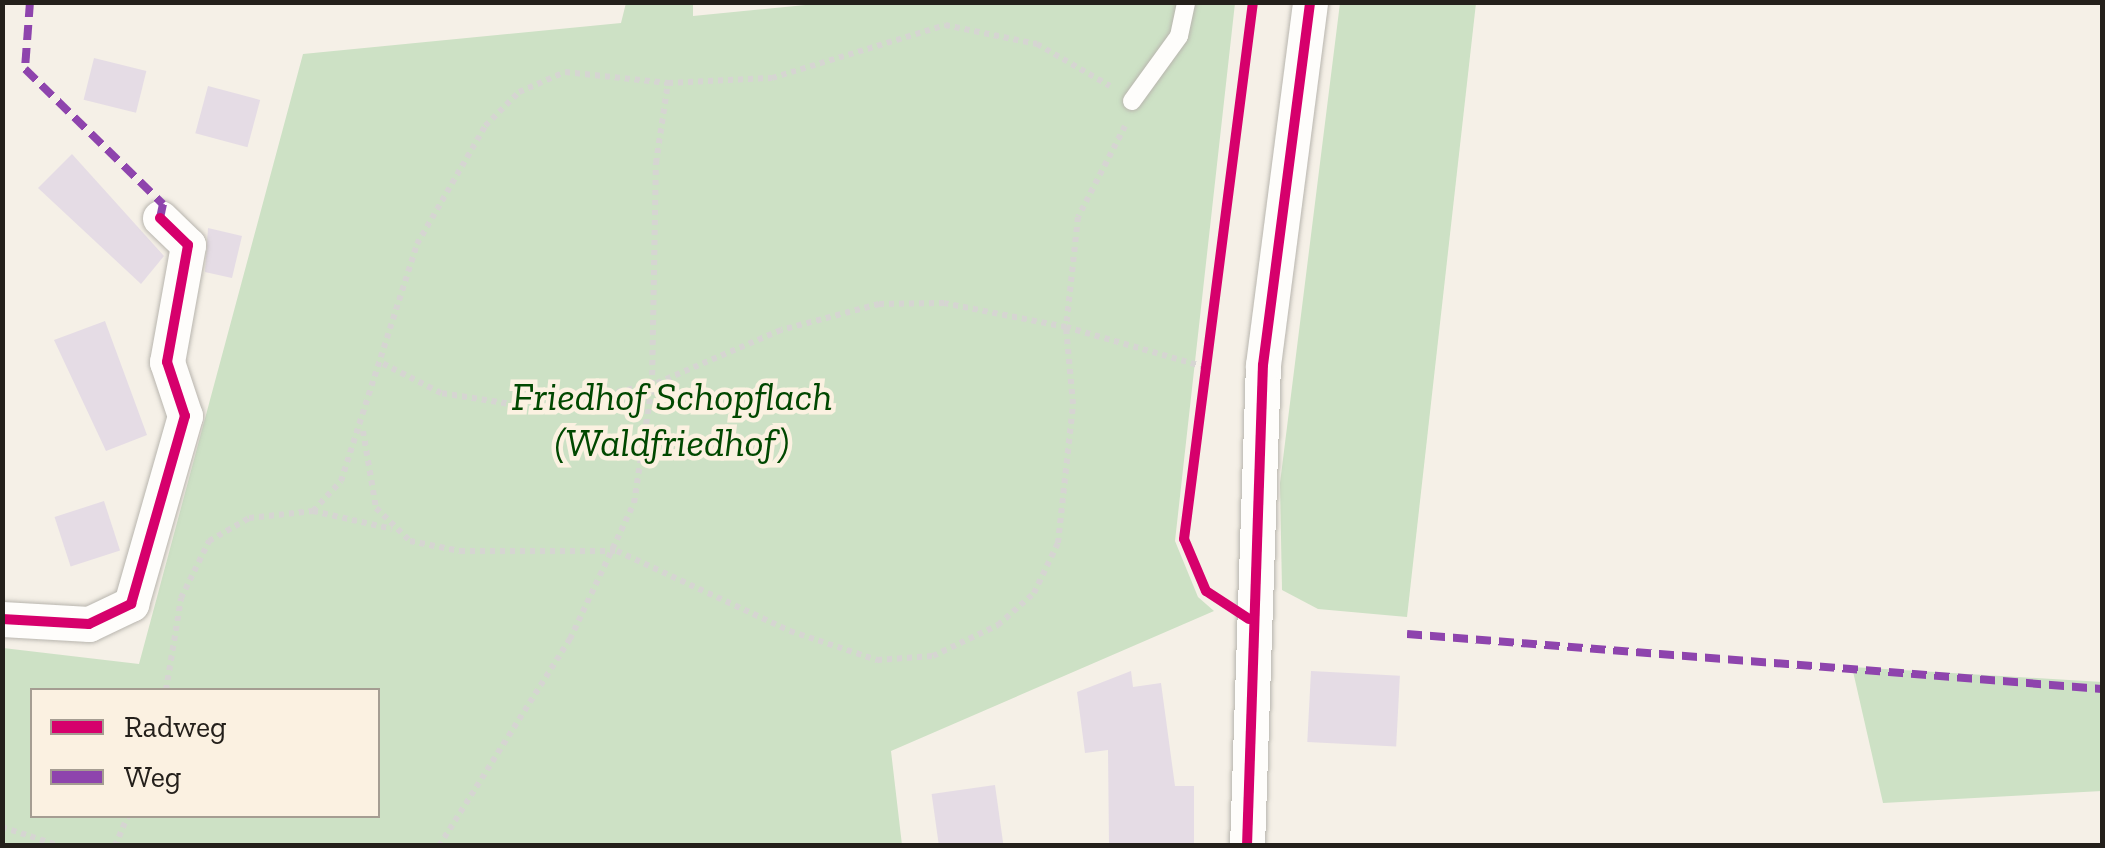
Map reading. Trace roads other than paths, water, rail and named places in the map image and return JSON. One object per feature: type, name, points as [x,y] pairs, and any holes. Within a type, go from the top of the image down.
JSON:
[{"type":"street","points":[[1248,846],[1264,365],[1310,2]]},
{"type":"street","points":[[2,618],[89,624],[131,604],[185,416],[167,362],[188,246],[160,218]]},
{"type":"lane","points":[[1132,101],[1179,36],[1186,2]]},
{"type":"park label","name":"Friedhof Schopflach (Waldfriedhof)","points":[[672,419]]}]
